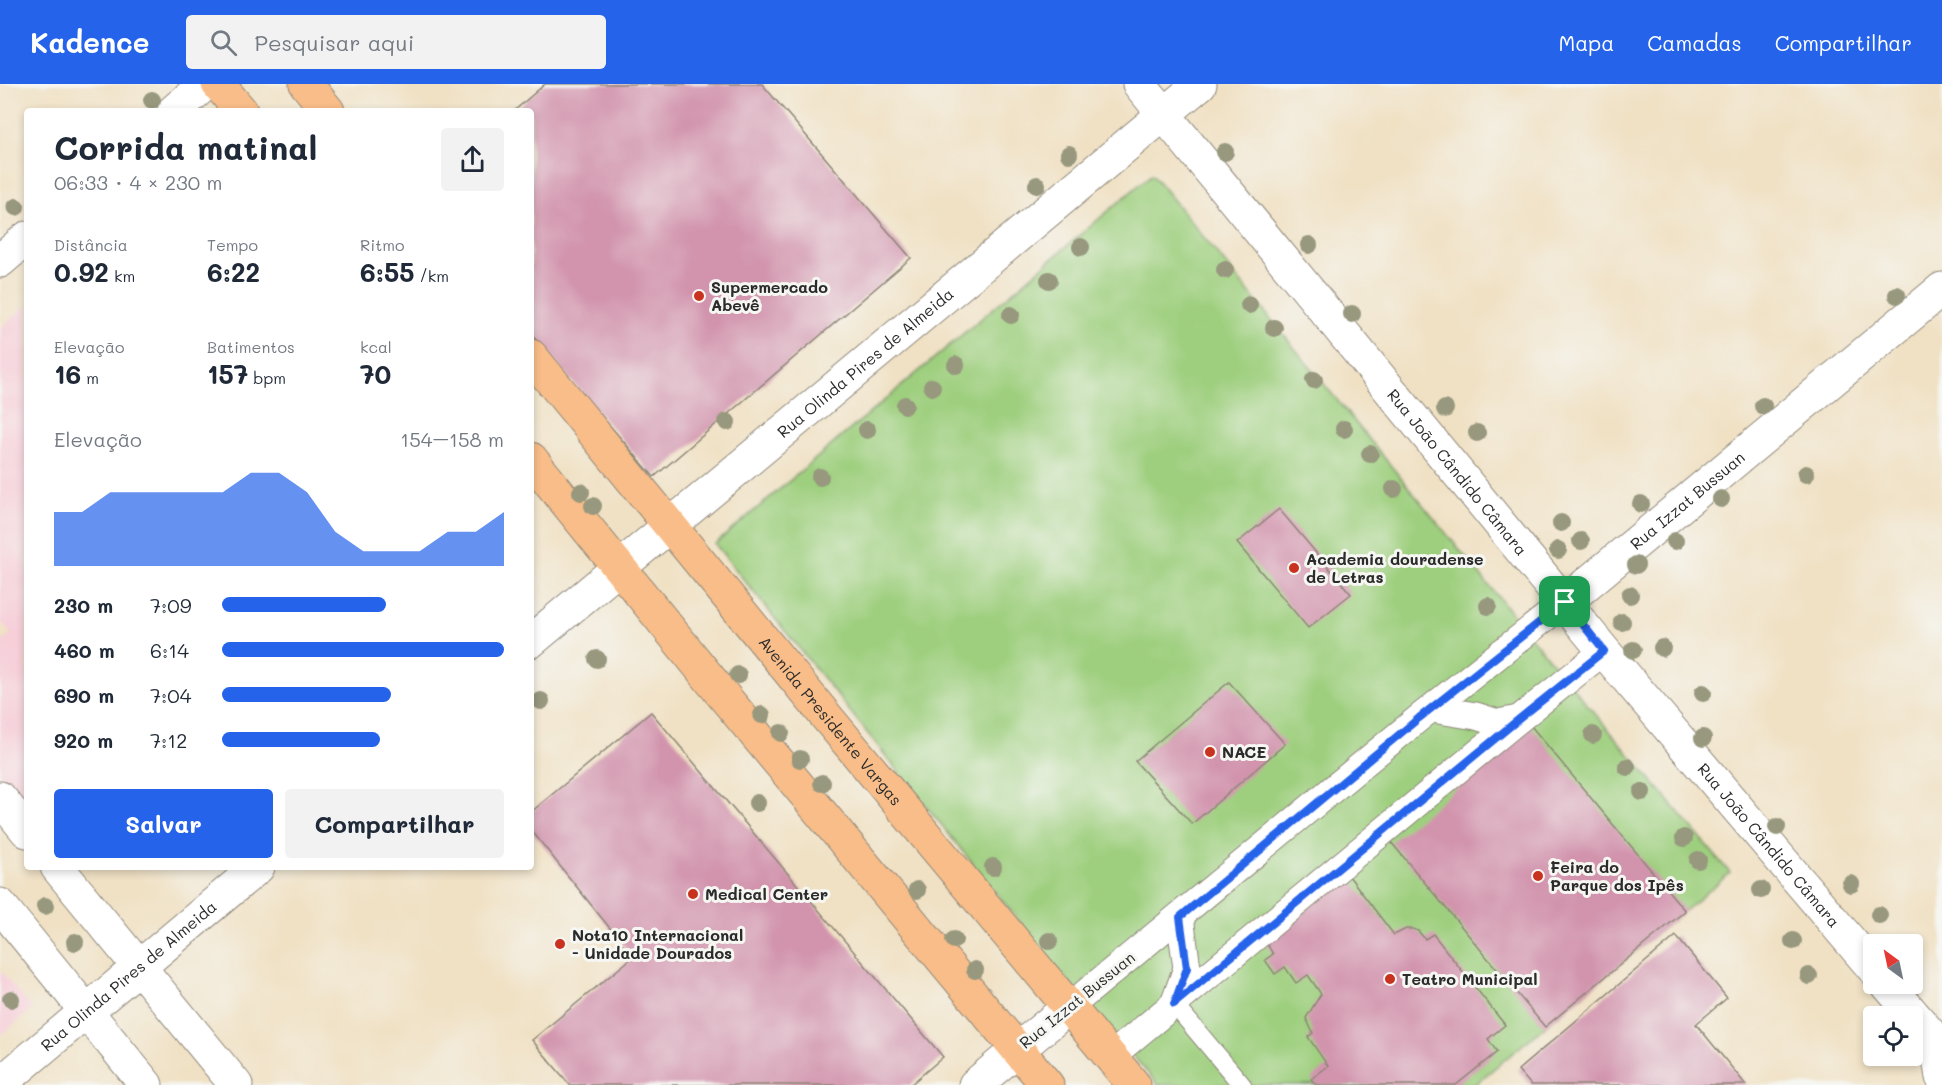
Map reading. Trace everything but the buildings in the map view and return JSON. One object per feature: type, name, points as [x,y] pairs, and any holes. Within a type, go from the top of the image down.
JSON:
[{"type":"main road","points":[[218,84],[238,108]]},
{"type":"main road","points":[[306,84],[326,108]]},
{"type":"main road","name":"Avenida Presidente Vargas","points":[[534,360],[1134,1085]]},
{"type":"main road","points":[[534,463],[1047,1085]]},
{"type":"street","points":[[177,108],[205,84]]},
{"type":"street","name":"Rua João Cândido Câmara","points":[[1139,84],[1604,651],[1863,956]]},
{"type":"street","name":"Rua Olinda Pires de Almeida","points":[[534,639],[1200,84]]},
{"type":"street","points":[[0,261],[24,241]]},
{"type":"street","name":"Rua Izzat Bussuan","points":[[975,1085],[1419,718],[1565,602],[1942,289]]},
{"type":"street","points":[[1110,1057],[1604,651]]},
{"type":"street","points":[[1432,709],[1476,716],[1498,723],[1519,719]]},
{"type":"street","points":[[0,798],[24,827]]},
{"type":"street","points":[[60,870],[236,1085]]},
{"type":"street","name":"Rua Olinda Pires de Almeida","points":[[0,1084],[254,870]]},
{"type":"street","points":[[0,905],[146,1085]]},
{"type":"street","points":[[1174,1004],[1187,968],[1180,917]]},
{"type":"street","points":[[1896,994],[1939,1042],[1942,1077]]},
{"type":"lane","points":[[1174,1004],[1242,1085]]},
{"type":"shaded area","points":[[24,308],[23,803],[0,773],[0,644],[11,634],[0,621],[0,328]]},
{"type":"shaded area","points":[[0,970],[32,1009],[0,1036]]},
{"type":"green space","points":[[1152,174],[1563,676],[1730,873],[1474,1085],[1158,1085],[1056,967],[715,544]]},
{"type":"place","name":"Supermercado Abevê","points":[[699,296]]},
{"type":"place","name":"Academia douradense de Letras","points":[[1294,568]]},
{"type":"place","name":"NACE","points":[[1210,752]]},
{"type":"place","name":"Feira do Parque dos Ipês","points":[[1538,876]]},
{"type":"place","name":"Medical Center","points":[[693,894]]},
{"type":"place","name":"Nota10 Internacional - Unidade Dourados","points":[[560,944]]},
{"type":"place","name":"Teatro Municipal","points":[[1390,979]]},
{"type":"route","points":[[1565,602],[1604,651],[1174,1004],[1187,968],[1180,917],[1419,718],[1565,602]]}]
